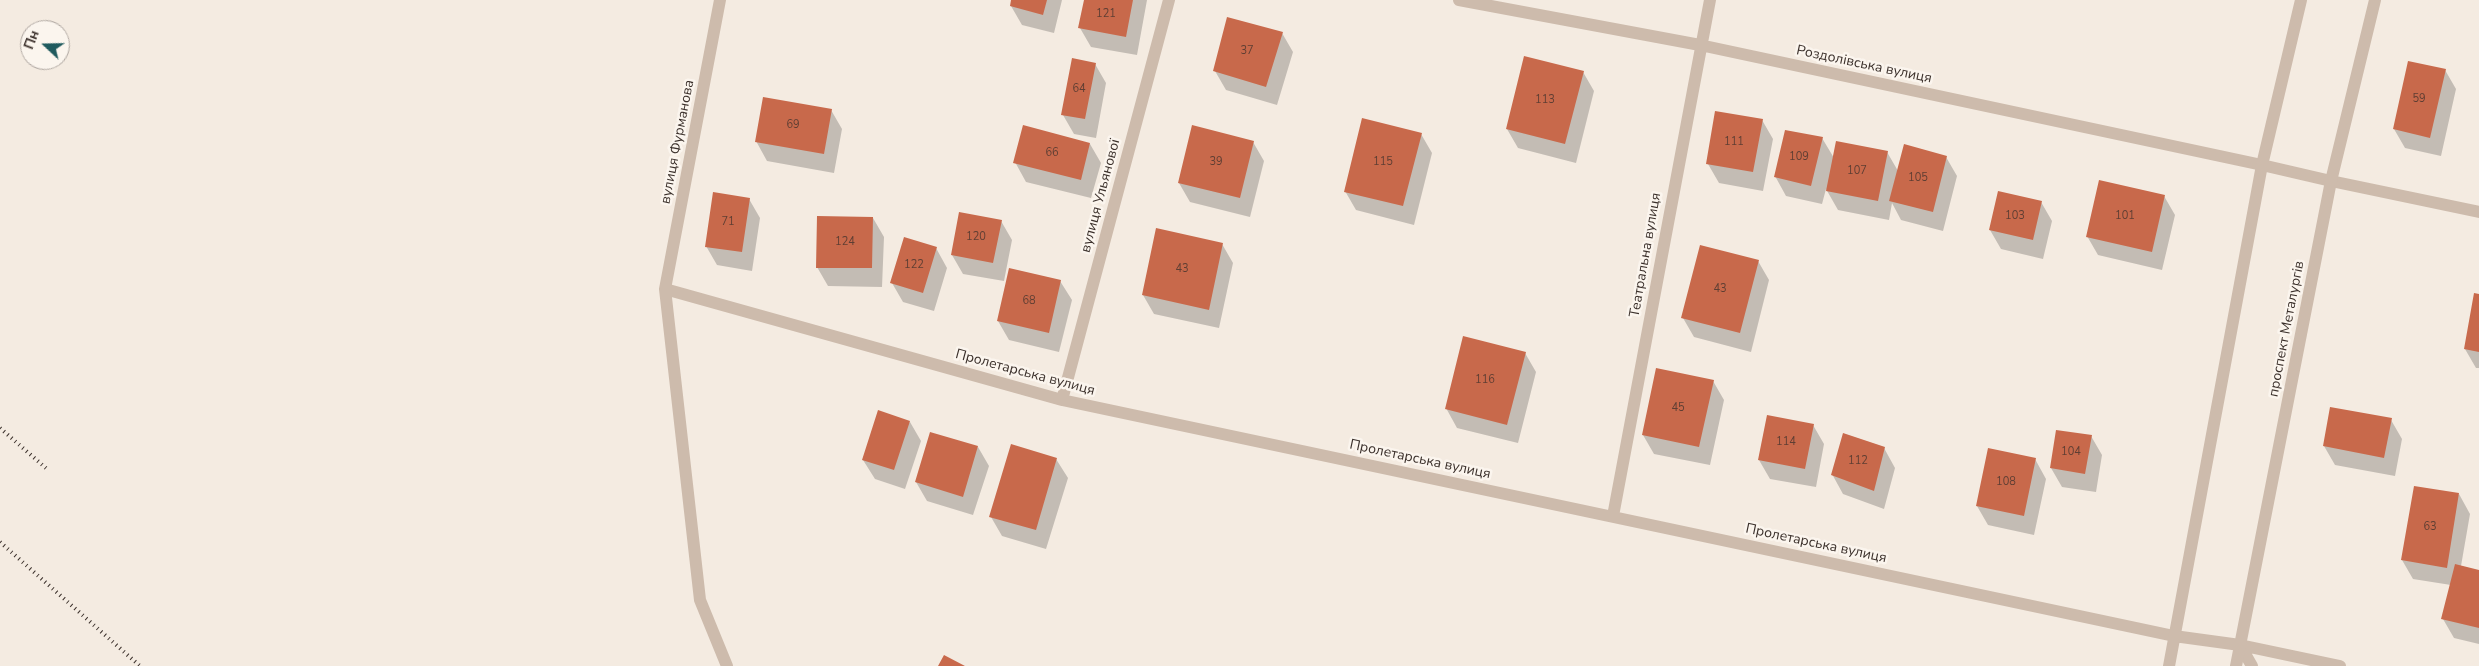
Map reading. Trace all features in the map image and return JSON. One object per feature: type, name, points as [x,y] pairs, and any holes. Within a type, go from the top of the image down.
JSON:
[{"type":"street","name":"вулиця Фурманова","points":[[720,0],[665,289],[700,600],[727,666]]},
{"type":"street","name":"вулиця Ульянової","points":[[1062,400],[1169,0]]},
{"type":"street","name":"Роздолівська вулиця","points":[[1459,0],[1700,45],[2331,181]]},
{"type":"street","name":"Театральна вулиця","points":[[1613,516],[1700,45],[1710,0]]},
{"type":"street","points":[[2168,666],[2262,166],[2301,0]]},
{"type":"street","name":"проспект Металургів","points":[[2236,666],[2331,181],[2375,0]]},
{"type":"street","points":[[2331,181],[2479,212]]},
{"type":"street","name":"Пролетарська вулиця","points":[[665,289],[1062,400],[2174,636],[2240,645]]},
{"type":"street","points":[[2240,645],[2252,666]]},
{"type":"street","points":[[2240,645],[2340,666]]},
{"type":"building","points":[[1011,0],[1047,0],[1043,15],[1010,6]]},
{"type":"building","points":[[1084,0],[1133,0],[1126,37],[1078,28]]},
{"type":"building","points":[[1227,17],[1283,32],[1266,87],[1213,71]]},
{"type":"building","points":[[1524,56],[1584,71],[1565,144],[1506,129]]},
{"type":"building","points":[[1072,58],[1096,63],[1085,119],[1061,115]]},
{"type":"building","points":[[2408,61],[2446,69],[2430,138],[2393,129]]},
{"type":"building","points":[[763,97],[832,109],[824,154],[755,142]]},
{"type":"building","points":[[1715,111],[1763,119],[1753,172],[1706,164]]},
{"type":"building","points":[[1362,118],[1422,133],[1403,206],[1344,192]]},
{"type":"building","points":[[1023,125],[1090,143],[1081,180],[1013,163]]},
{"type":"building","points":[[1192,125],[1254,141],[1240,198],[1178,183]]},
{"type":"building","points":[[1785,130],[1823,137],[1811,186],[1774,177]]},
{"type":"building","points":[[1836,141],[1888,151],[1878,201],[1826,191]]},
{"type":"building","points":[[1904,144],[1947,156],[1933,212],[1889,201]]},
{"type":"building","points":[[2099,180],[2165,195],[2152,252],[2086,237]]},
{"type":"building","points":[[1998,191],[2042,201],[2033,240],[1989,230]]},
{"type":"building","points":[[713,192],[750,198],[742,252],[705,247]]},
{"type":"building","points":[[959,212],[1002,220],[993,263],[951,255]]},
{"type":"building","points":[[817,216],[873,217],[872,268],[816,268]]},
{"type":"building","points":[[1156,228],[1223,243],[1209,310],[1142,295]]},
{"type":"building","points":[[904,237],[937,247],[923,293],[890,283]]},
{"type":"building","points":[[1700,245],[1759,260],[1740,333],[1681,318]]},
{"type":"building","points":[[1009,268],[1061,280],[1049,333],[997,321]]},
{"type":"building","points":[[2474,293],[2479,294],[2479,352],[2464,349]]},
{"type":"building","points":[[1463,336],[1526,352],[1507,425],[1445,409]]},
{"type":"building","points":[[1656,368],[1714,380],[1699,447],[1642,435]]},
{"type":"building","points":[[2330,407],[2392,418],[2384,458],[2323,446]]},
{"type":"building","points":[[878,410],[910,421],[894,470],[862,460]]},
{"type":"building","points":[[1767,415],[1814,424],[1805,469],[1758,460]]},
{"type":"building","points":[[2056,430],[2092,435],[2085,474],[2050,468]]},
{"type":"building","points":[[930,432],[978,446],[963,497],[915,482]]},
{"type":"building","points":[[1843,433],[1885,447],[1874,491],[1831,475]]},
{"type":"building","points":[[1011,444],[1057,458],[1036,530],[989,517]]},
{"type":"building","points":[[1988,448],[2036,458],[2024,516],[1976,506]]},
{"type":"building","points":[[2414,486],[2459,493],[2447,568],[2401,560]]},
{"type":"building","points":[[2455,564],[2479,570],[2479,628],[2441,619]]},
{"type":"building","points":[[944,655],[965,666],[938,666]]},
{"type":"railway","points":[[0,428],[47,469]]},
{"type":"railway","points":[[0,542],[140,666]]}]
